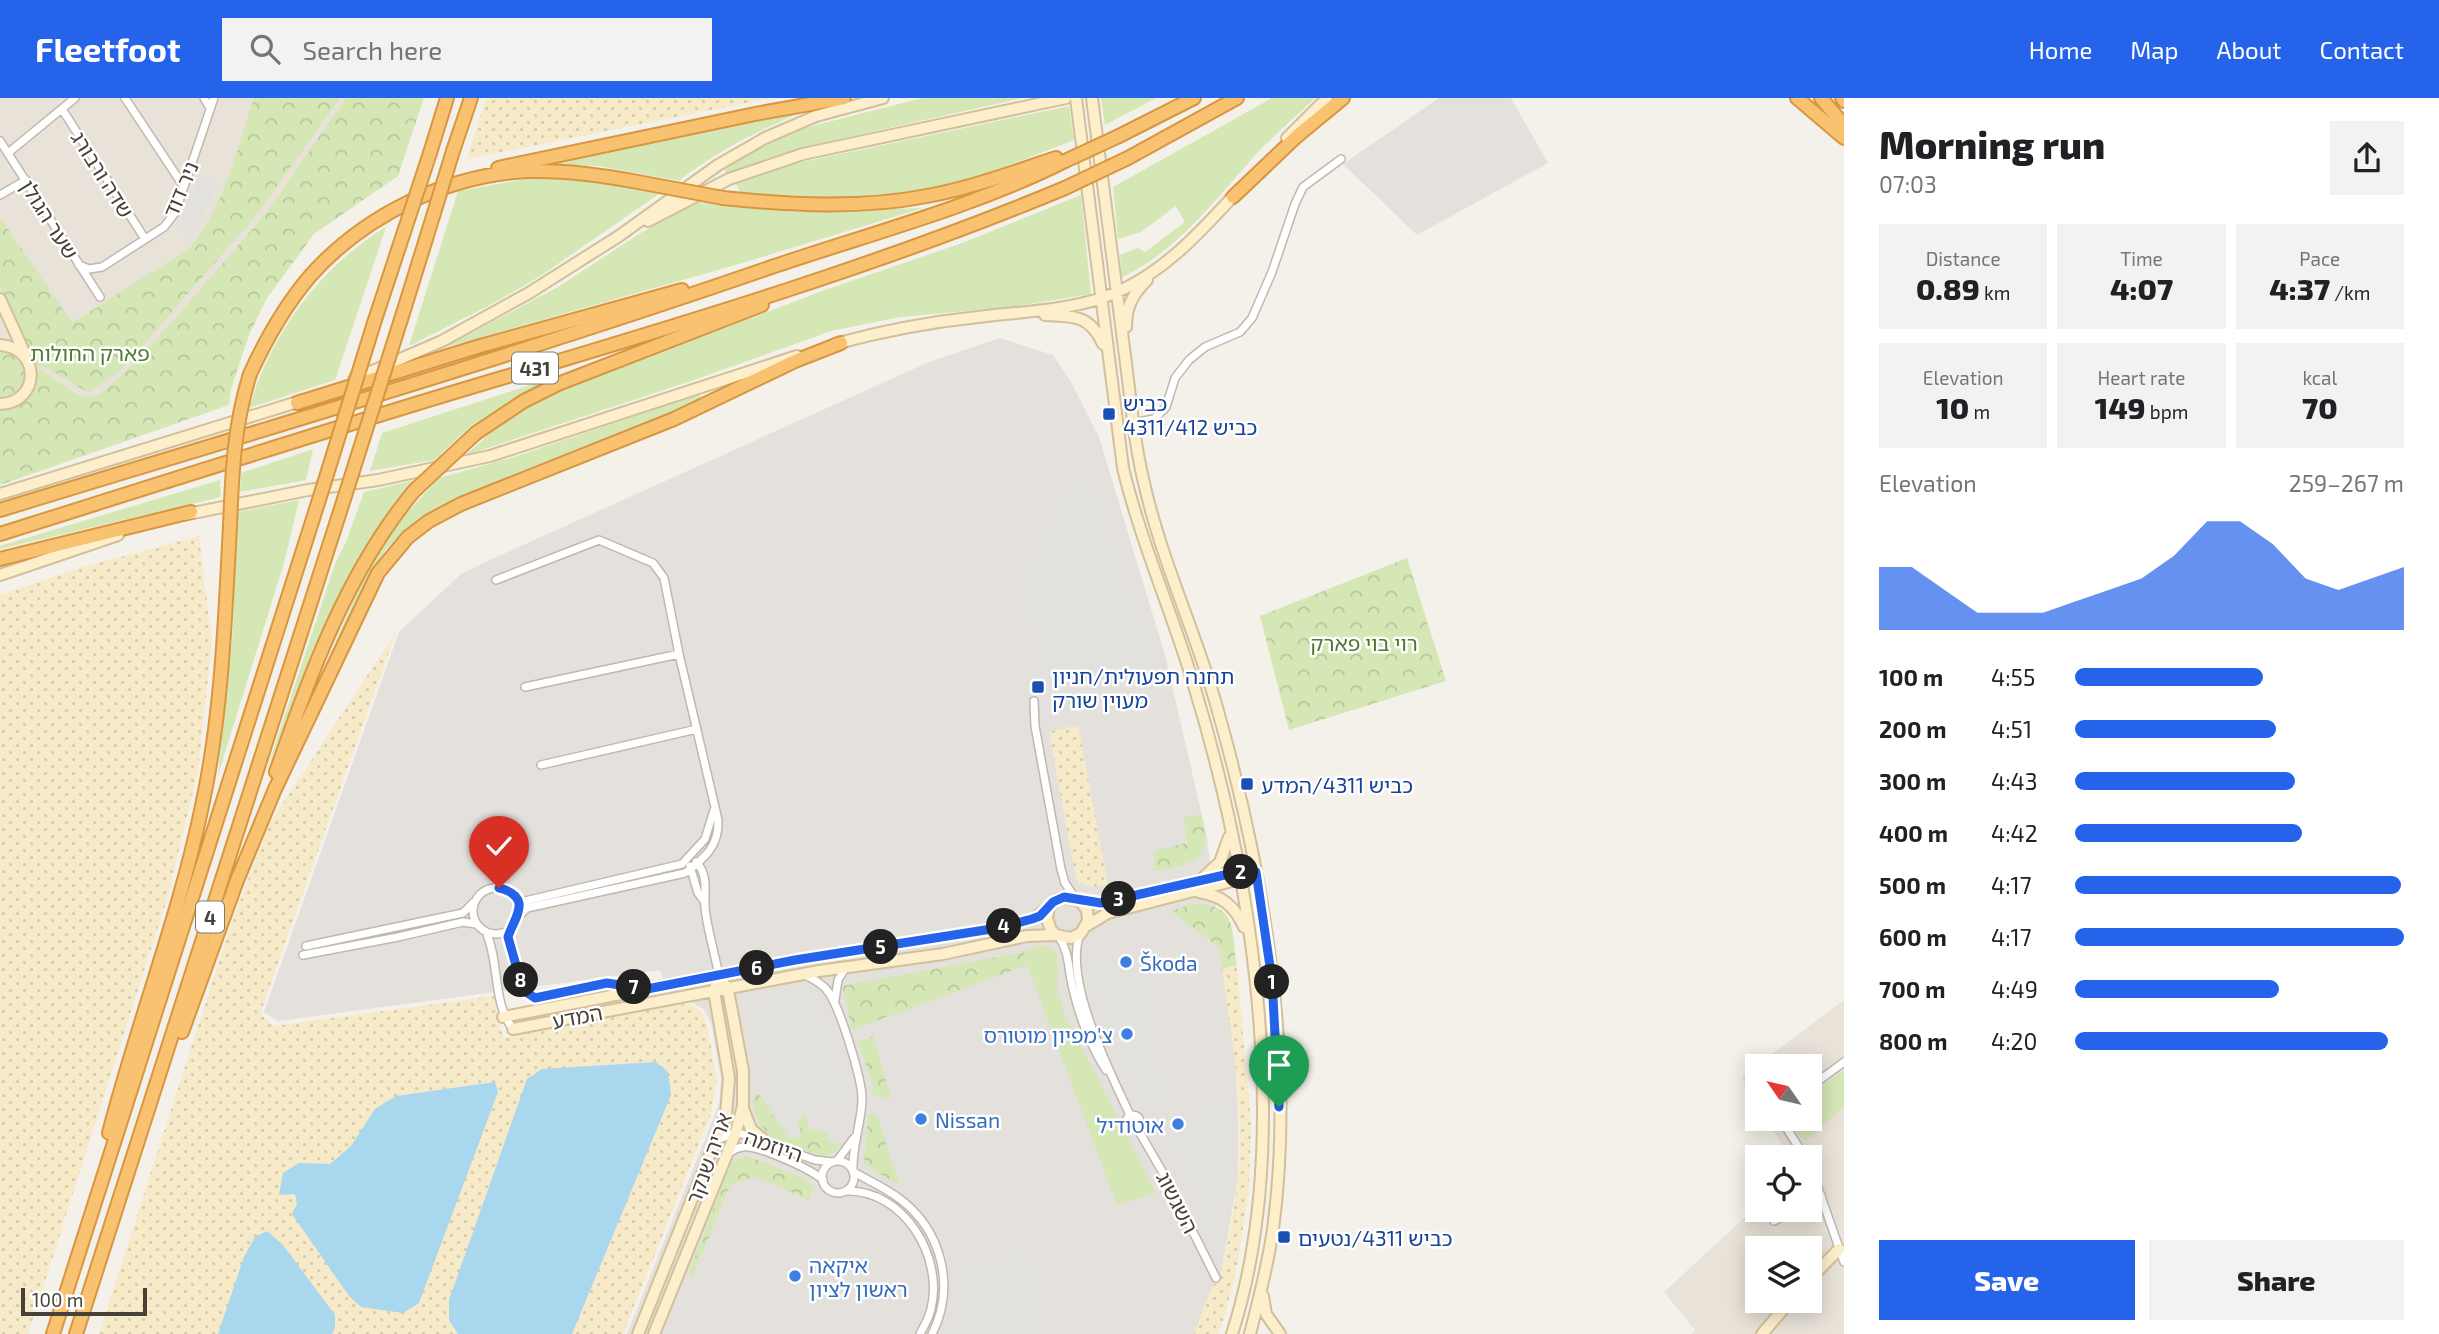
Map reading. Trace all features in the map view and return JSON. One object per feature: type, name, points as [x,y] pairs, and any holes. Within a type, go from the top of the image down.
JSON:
[{"type":"highway","name":"4","points":[[52,1334],[447,98]]},
{"type":"highway","name":"4","points":[[76,1334],[471,98]]},
{"type":"highway","points":[[52,1334],[184,878],[202,806],[220,687],[233,448],[239,410],[250,374],[293,298],[321,264],[362,230],[440,188],[503,166],[844,98]]},
{"type":"highway","name":"431","points":[[0,510],[591,329],[947,210],[1012,186],[1064,158],[1114,139],[1194,98]]},
{"type":"highway","name":"431","points":[[0,534],[211,466],[588,354],[910,248],[1065,188],[1128,158],[1239,98]]},
{"type":"highway","points":[[1233,197],[1297,136],[1343,98]]},
{"type":"highway","points":[[1797,98],[1844,138]]},
{"type":"highway","points":[[1821,98],[1844,125]]},
{"type":"highway","points":[[440,188],[527,171],[560,171],[723,198],[816,204],[891,201],[926,197],[1064,158]]},
{"type":"highway","points":[[122,1192],[288,738],[349,589],[381,533],[414,491],[475,433],[516,406],[558,384],[910,248]]},
{"type":"highway","points":[[297,403],[480,346],[773,267]]},
{"type":"highway","points":[[236,883],[275,789],[329,679],[368,591],[388,559],[408,537],[429,521],[461,505],[674,419],[841,342]]},
{"type":"highway","points":[[0,559],[191,512]]},
{"type":"main road","points":[[0,494],[297,403],[442,341],[529,293],[619,236],[718,165],[765,138],[816,116],[883,98]]},
{"type":"main road","points":[[619,236],[729,179],[803,154],[1066,98]]},
{"type":"main road","points":[[1076,98],[1119,447],[1140,530],[1198,697],[1229,823],[1250,942],[1260,1049],[1262,1166],[1257,1222],[1233,1329],[1274,1334]]},
{"type":"main road","points":[[1091,98],[1140,468],[1151,513],[1204,663],[1232,762],[1256,872],[1272,980],[1280,1138],[1274,1219],[1262,1290],[1250,1332]]},
{"type":"main road","points":[[1125,355],[1126,312],[1138,289],[1195,236],[1327,98]]},
{"type":"main road","points":[[0,575],[191,512],[378,480],[489,456],[841,342],[908,327],[1053,309],[1101,298],[1116,293],[1165,263]]},
{"type":"main road","points":[[0,299],[31,370],[27,389],[12,402],[0,404]]},
{"type":"main road","points":[[1004,314],[1070,316],[1083,320],[1098,333],[1109,355]]},
{"type":"main road","points":[[0,345],[21,352],[27,360]]},
{"type":"main road","points":[[1201,879],[1223,857],[1229,823]]},
{"type":"main road","points":[[1239,876],[1201,879],[1101,903],[1064,897],[1053,904],[1047,919],[1051,930],[1058,936],[1070,938],[1094,919],[1108,913],[1196,892],[1256,872]]},
{"type":"main road","points":[[1196,892],[1228,902],[1240,918],[1250,942]]},
{"type":"main road","points":[[1078,900],[1088,916],[1083,930]]},
{"type":"main road","name":"המדע","points":[[503,1017],[795,960],[998,928],[1032,919],[1053,904]]},
{"type":"main road","name":"המדע","points":[[513,1029],[804,974],[943,954],[1027,936],[1058,936]]},
{"type":"main road","name":"אריה שנקר","points":[[654,1334],[736,1132],[743,1106],[743,1071],[729,989],[719,976]]},
{"type":"main road","name":"אריה שנקר","points":[[638,1334],[726,1114],[729,1078],[714,992],[719,976]]},
{"type":"main road","points":[[733,1016],[736,997],[745,986]]},
{"type":"main road","points":[[687,996],[710,1006],[720,1023]]},
{"type":"main road","points":[[743,1106],[747,1125],[766,1142]]},
{"type":"main road","points":[[1822,1267],[1842,1247]]},
{"type":"main road","points":[[1262,1290],[1266,1314],[1280,1334]]},
{"type":"main road","points":[[1762,1334],[1780,1313]]},
{"type":"street","points":[[8,153],[75,98]]},
{"type":"street","points":[[125,98],[184,187]]},
{"type":"street","points":[[204,98],[210,108]]},
{"type":"street","name":"ניר דוד","points":[[79,265],[89,269],[102,267],[171,219],[214,98]]},
{"type":"street","name":"שדה ורבורג","points":[[62,109],[145,239]]},
{"type":"street","name":"שער הגולן","points":[[0,141],[100,298]]},
{"type":"street","points":[[1133,423],[1154,419],[1166,407],[1175,378],[1189,360],[1205,347],[1240,332],[1252,318],[1303,187],[1341,159]]},
{"type":"street","points":[[0,195],[26,180]]},
{"type":"street","points":[[496,580],[599,540],[653,563],[664,578],[715,806],[718,830],[714,845],[685,873],[527,908],[519,916],[508,937],[523,990],[535,998],[607,983],[647,989]]},
{"type":"street","points":[[525,687],[679,654]]},
{"type":"street","points":[[1034,701],[1035,726],[1061,869],[1065,883],[1078,900]]},
{"type":"street","points":[[541,765],[697,729]]},
{"type":"street","points":[[306,946],[463,913],[484,891],[491,888],[506,890],[515,898],[525,901],[682,864],[705,839],[715,806]]},
{"type":"street","points":[[689,858],[698,863],[703,871],[707,892],[704,901]]},
{"type":"street","points":[[689,858],[698,893],[704,901],[719,976]]},
{"type":"street","points":[[1053,904],[1061,886],[1061,869]]},
{"type":"street","points":[[515,898],[519,916]]},
{"type":"street","points":[[474,902],[476,923],[485,931],[492,946],[503,1017],[513,1029]]},
{"type":"street","points":[[303,955],[463,922],[476,923]]},
{"type":"street","points":[[485,931],[496,934],[511,929]]},
{"type":"street","points":[[1083,930],[1076,959],[1082,995],[1118,1089]]},
{"type":"street","points":[[1058,936],[1068,954],[1072,984],[1083,1024],[1094,1050],[1118,1089]]},
{"type":"street","points":[[835,1001],[838,980],[846,967]]},
{"type":"street","points":[[804,974],[826,988],[835,1001],[862,1093],[853,1185],[839,1194],[830,1192],[822,1180],[823,1172],[857,1135]]},
{"type":"street","points":[[1822,1078],[1844,1062]]},
{"type":"street","name":"השגשוג","points":[[1118,1089],[1130,1115],[1126,1121],[1128,1126],[1137,1128],[1166,1178],[1216,1278]]},
{"type":"street","name":"היוזמה","points":[[717,1140],[736,1132],[815,1160],[834,1161]]},
{"type":"street","name":"היוזמה","points":[[727,1154],[740,1148],[754,1148],[812,1172],[822,1180]]},
{"type":"street","points":[[834,1161],[846,1163],[909,1206],[934,1240],[944,1270],[944,1286],[942,1308],[932,1334]]},
{"type":"street","points":[[847,1191],[874,1197],[895,1208],[911,1224],[923,1243],[930,1262],[933,1290],[931,1309],[920,1334]]},
{"type":"street","points":[[1822,1197],[1842,1247],[1844,1262]]},
{"type":"shaded area","points":[[0,98],[420,98],[299,240],[225,372],[0,438]]},
{"type":"shaded area","points":[[1439,98],[1511,98],[1548,163],[1417,235],[1343,164]]},
{"type":"shaded area","points":[[200,176],[216,186],[193,239],[179,226]]},
{"type":"shaded area","points":[[1000,338],[1053,355],[1071,382],[1099,437],[1165,655],[1207,837],[1235,1057],[1238,1177],[1220,1279],[1202,1334],[627,1334],[719,1104],[721,1080],[711,1023],[703,1009],[689,1001],[673,1003],[660,970],[278,1021],[264,1012],[399,632],[461,574],[929,362]]},
{"type":"shaded area","points":[[1092,463],[1171,691],[1043,720],[1017,586],[1030,546],[1070,474]]},
{"type":"shaded area","points":[[1114,948],[1118,975],[1162,971],[1166,1002],[1159,1005],[1171,1104],[1137,1112],[1080,964]]},
{"type":"shaded area","points":[[817,986],[850,1080],[853,1106],[833,1102],[794,1118],[799,1135],[790,1138],[762,1093],[746,1007],[754,997]]},
{"type":"shaded area","points":[[1844,1000],[1844,1334],[1691,1334],[1695,1330],[1664,1292],[1745,1217],[1745,1222],[1822,1222],[1822,1145],[1782,1145],[1774,1131],[1822,1131],[1822,1054],[1772,1054]]},
{"type":"shaded area","points":[[1234,1102],[1231,1207],[1218,1268],[1160,1122],[1159,1112]]},
{"type":"shaded area","points":[[895,1106],[920,1178],[900,1185],[876,1113]]},
{"type":"shaded area","points":[[1031,1242],[1055,1322],[1049,1334],[941,1334],[952,1299],[953,1278],[959,1267]]},
{"type":"green space","name":"פארק החולות","points":[[254,98],[340,98],[255,217],[122,369],[89,392],[46,368],[33,366],[0,288],[0,217],[72,323],[190,248],[202,232],[221,196]]},
{"type":"green space","points":[[346,98],[424,98],[398,176],[314,234],[267,298],[249,335],[231,389],[229,405],[0,485],[0,407],[17,402],[33,371],[42,370],[75,394],[85,397],[100,394],[119,378],[174,320],[266,213]]},
{"type":"green space","points":[[923,98],[1022,98],[804,147],[727,175],[724,167],[787,135],[812,126]]},
{"type":"green space","points":[[1101,98],[1156,98],[1105,125]]},
{"type":"green space","points":[[1272,98],[1315,98],[1260,150],[1180,237],[1143,266],[1122,277],[1120,255],[1138,248],[1145,252],[1185,222],[1176,206],[1141,232],[1118,239],[1113,187]]},
{"type":"green space","points":[[1069,106],[1074,140],[1002,168],[949,184],[890,194],[800,197],[741,194],[736,184],[769,171],[807,161]]},
{"type":"green space","points":[[810,109],[742,140],[679,181],[599,166],[545,164]]},
{"type":"green space","points":[[532,178],[617,183],[659,194],[539,277],[409,346],[458,191]]},
{"type":"green space","points":[[1081,195],[1091,294],[1012,307],[900,317],[831,331],[691,381],[466,455],[515,411],[555,393],[822,291],[965,242]]},
{"type":"green space","points":[[695,202],[794,212],[923,208],[739,264],[443,348],[558,287],[639,234]]},
{"type":"green space","points":[[386,227],[335,380],[249,408],[270,354],[301,305],[319,282],[340,262]]},
{"type":"green space","points":[[0,346],[26,361],[26,388],[0,402]]},
{"type":"green space","points":[[555,377],[472,425],[434,460],[370,471],[382,433]]},
{"type":"green space","points":[[699,394],[702,400],[591,445],[556,463],[459,499],[430,512],[405,531],[386,549],[367,580],[306,711],[367,569],[392,529],[439,478],[517,456]]},
{"type":"green space","points":[[313,449],[306,480],[240,492],[241,473]]},
{"type":"green space","points":[[220,480],[221,497],[0,549],[0,546]]},
{"type":"green space","points":[[415,480],[366,547],[345,584],[311,659],[265,775],[335,564],[364,492]]},
{"type":"green space","points":[[299,500],[284,563],[218,775],[233,630],[237,512]]},
{"type":"green space","name":"רוי בוי פארק","points":[[1407,558],[1446,681],[1289,730],[1260,616]]},
{"type":"green space","points":[[1201,814],[1205,842],[1203,851],[1191,862],[1155,871],[1154,851],[1188,843],[1183,818]]},
{"type":"green space","points":[[1193,904],[1218,908],[1225,914],[1230,921],[1237,965],[1222,969],[1220,948],[1171,911]]},
{"type":"green space","points":[[1039,945],[1053,949],[1058,956],[1057,989],[1063,1011],[1156,1193],[1117,1205],[1027,965],[1024,952]]},
{"type":"green space","points":[[1024,952],[1027,965],[852,1030],[842,986]]},
{"type":"green space","points":[[873,1036],[891,1099],[871,1094],[873,1085],[858,1042]]},
{"type":"green space","points":[[1844,1070],[1844,1107],[1822,1126],[1822,1086]]},
{"type":"green space","points":[[760,1095],[790,1140],[802,1135],[797,1120],[805,1115],[809,1129],[827,1132],[827,1142],[842,1144],[834,1153],[822,1157],[774,1138],[759,1122],[755,1111],[753,1096]]},
{"type":"green space","points":[[876,1113],[900,1185],[871,1169],[864,1162],[868,1114]]},
{"type":"green space","points":[[1795,1131],[1816,1131],[1805,1141]]},
{"type":"green space","points":[[748,1156],[805,1179],[814,1187],[808,1200],[755,1176],[730,1185],[692,1278],[689,1272],[730,1166],[735,1160]]},
{"type":"sand","points":[[486,98],[771,98],[467,159]]},
{"type":"sand","points":[[199,536],[212,642],[198,771],[168,896],[28,1334],[0,1334],[0,595],[76,569]]},
{"type":"sand","points":[[396,632],[260,1014],[274,1026],[494,996],[503,1038],[671,1005],[690,1004],[702,1012],[707,1024],[717,1079],[711,1114],[623,1334],[99,1334],[229,930],[270,823]]},
{"type":"sand","points":[[1078,725],[1108,884],[1094,887],[1079,884],[1076,878],[1049,732]]},
{"type":"sand","points":[[1237,965],[1251,1123],[1249,1189],[1238,1262],[1224,1320],[1218,1334],[1194,1334],[1211,1289],[1220,1279],[1238,1178],[1238,1099],[1222,969]]},
{"type":"water","points":[[656,1062],[668,1072],[671,1095],[572,1334],[458,1334],[449,1320],[449,1300],[527,1079],[542,1069]]},
{"type":"water","points":[[495,1082],[498,1092],[419,1303],[403,1313],[361,1307],[349,1296],[292,1214],[297,1204],[295,1194],[279,1195],[283,1173],[299,1163],[330,1164],[351,1146],[375,1109],[396,1096]]},
{"type":"water","points":[[267,1231],[283,1245],[335,1315],[332,1334],[218,1334],[244,1257],[255,1237]]},
{"type":"place","name":"כביש 4311/כביש 412","points":[[1109,414]]},
{"type":"place","name":"תחנה תפעולית/חניון מעוין שורק","points":[[1038,687]]},
{"type":"place","name":"כביש 4311/המדע","points":[[1247,784]]},
{"type":"place","name":"Škoda","points":[[1126,962]]},
{"type":"place","name":"צ'מפיון מוטורס","points":[[1127,1034]]},
{"type":"place","name":"Nissan","points":[[921,1119]]},
{"type":"place","name":"אוטודיל","points":[[1178,1124]]},
{"type":"place","name":"כביש 4311/נטעים","points":[[1284,1237]]},
{"type":"place","name":"איקאה ראשון לציון","points":[[795,1276]]},
{"type":"route","points":[[499,888],[512,894],[517,900],[519,916],[508,937],[523,990],[535,998],[607,983],[647,989],[795,960],[998,928],[1040,916],[1053,902],[1064,897],[1101,903],[1201,879],[1238,872],[1256,872],[1272,980],[1279,1107]]}]
